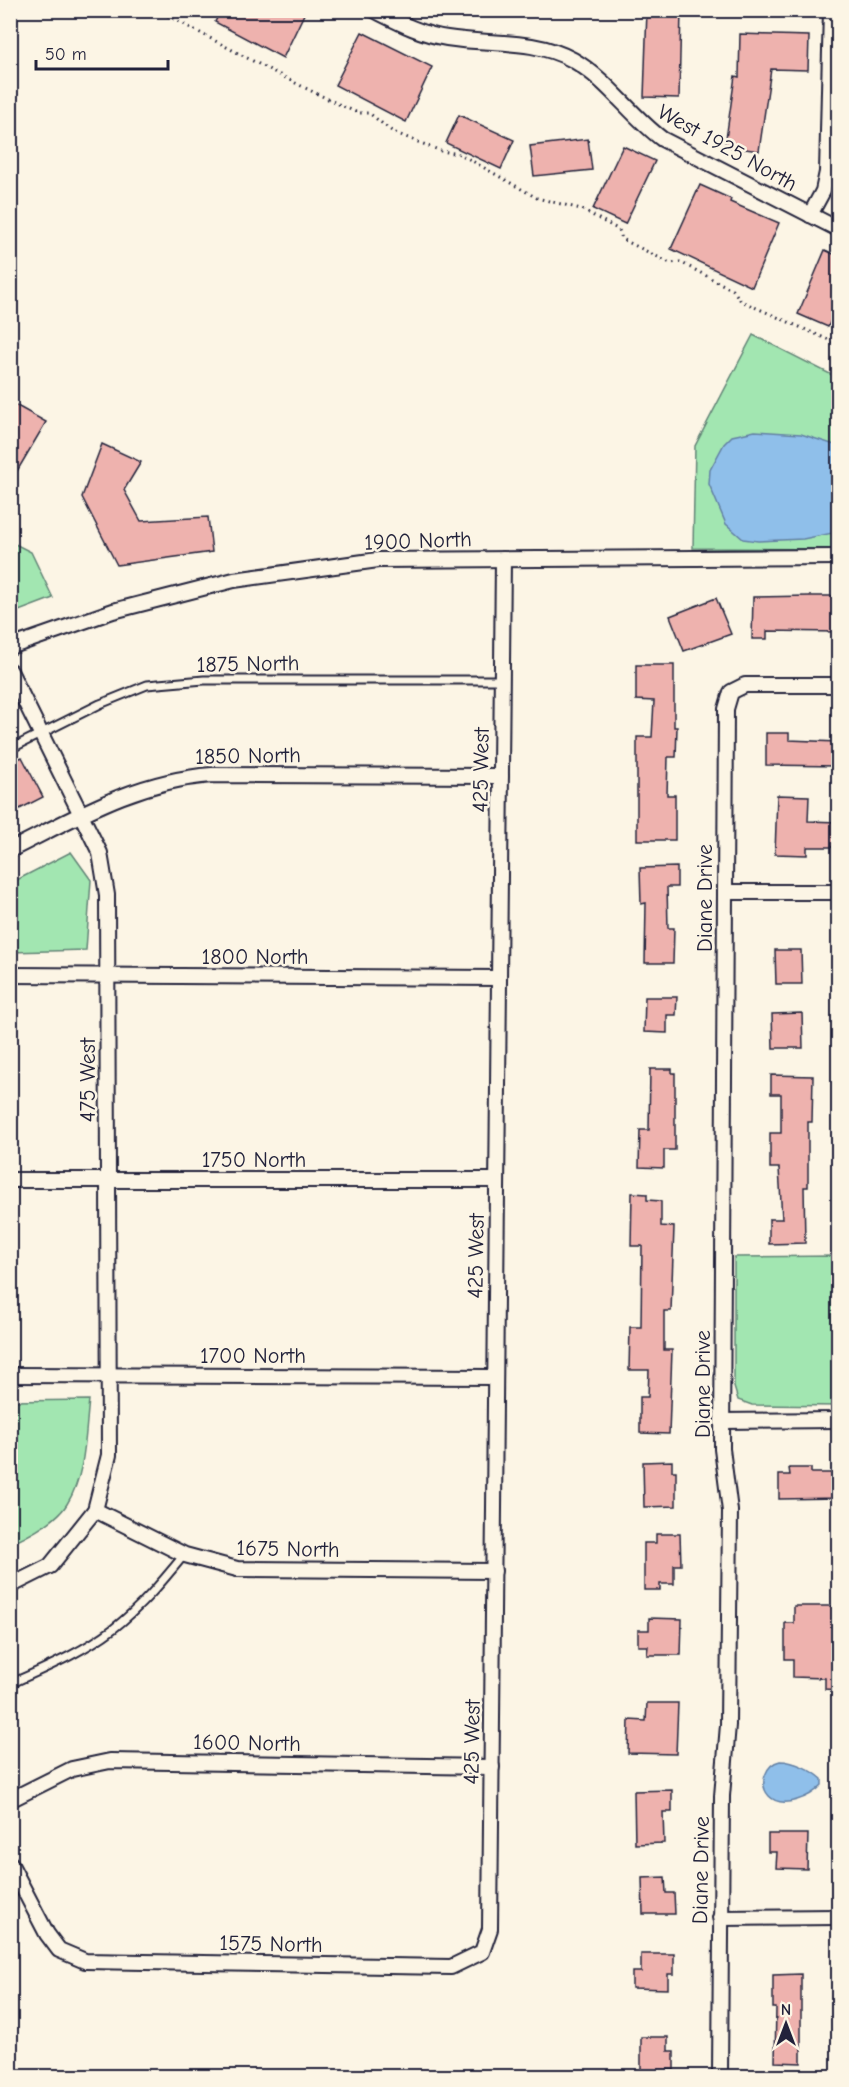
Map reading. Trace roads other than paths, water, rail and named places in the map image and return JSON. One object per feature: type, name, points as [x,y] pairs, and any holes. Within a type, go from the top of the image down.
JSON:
[{"type":"street","name":"West 1925 North","points":[[374,10],[423,33],[468,41],[514,42],[542,48],[572,59],[600,79],[640,122],[662,139],[838,229]]},
{"type":"street","points":[[810,215],[823,191],[827,172],[831,10]]},
{"type":"street","name":"1900 North","points":[[10,647],[113,611],[255,576],[378,560],[838,557]]},
{"type":"street","name":"425 West","points":[[482,1952],[490,1929],[503,559]]},
{"type":"street","name":"475 West","points":[[10,671],[100,853],[107,895],[109,1455],[95,1510]]},
{"type":"street","name":"Diane Drive","points":[[720,2076],[722,1796],[728,1725],[729,1540],[722,1420],[726,709],[731,692],[745,685],[838,685]]},
{"type":"street","name":"1850 North","points":[[10,850],[147,785],[180,777],[212,775],[501,776]]},
{"type":"street","points":[[725,892],[838,892]]},
{"type":"street","name":"1800 North","points":[[10,975],[499,978]]},
{"type":"street","name":"1750 North","points":[[10,1180],[497,1180]]},
{"type":"street","name":"1700 North","points":[[10,1375],[495,1377]]},
{"type":"street","points":[[722,1420],[838,1420]]},
{"type":"street","points":[[10,1586],[50,1566],[95,1510]]},
{"type":"street","name":"1675 North","points":[[95,1510],[184,1555],[237,1569],[494,1571]]},
{"type":"street","name":"1600 North","points":[[10,1800],[72,1769],[110,1761],[492,1767]]},
{"type":"street","name":"1575 North","points":[[10,1863],[46,1934],[59,1950],[85,1961],[451,1967],[482,1952]]},
{"type":"street","points":[[720,1918],[838,1917]]},
{"type":"lane","name":"1875 North","points":[[10,749],[100,704],[147,685],[204,680],[501,680]]},
{"type":"lane","points":[[10,1684],[59,1661],[112,1630],[147,1599],[184,1555]]},
{"type":"water","points":[[755,431],[801,434],[838,446],[838,532],[803,539],[758,541],[743,539],[726,524],[709,484],[710,470],[724,444],[732,436]]},
{"type":"water","points":[[780,1761],[808,1769],[822,1779],[822,1785],[811,1794],[796,1800],[781,1802],[775,1800],[766,1791],[764,1780],[767,1770]]}]
